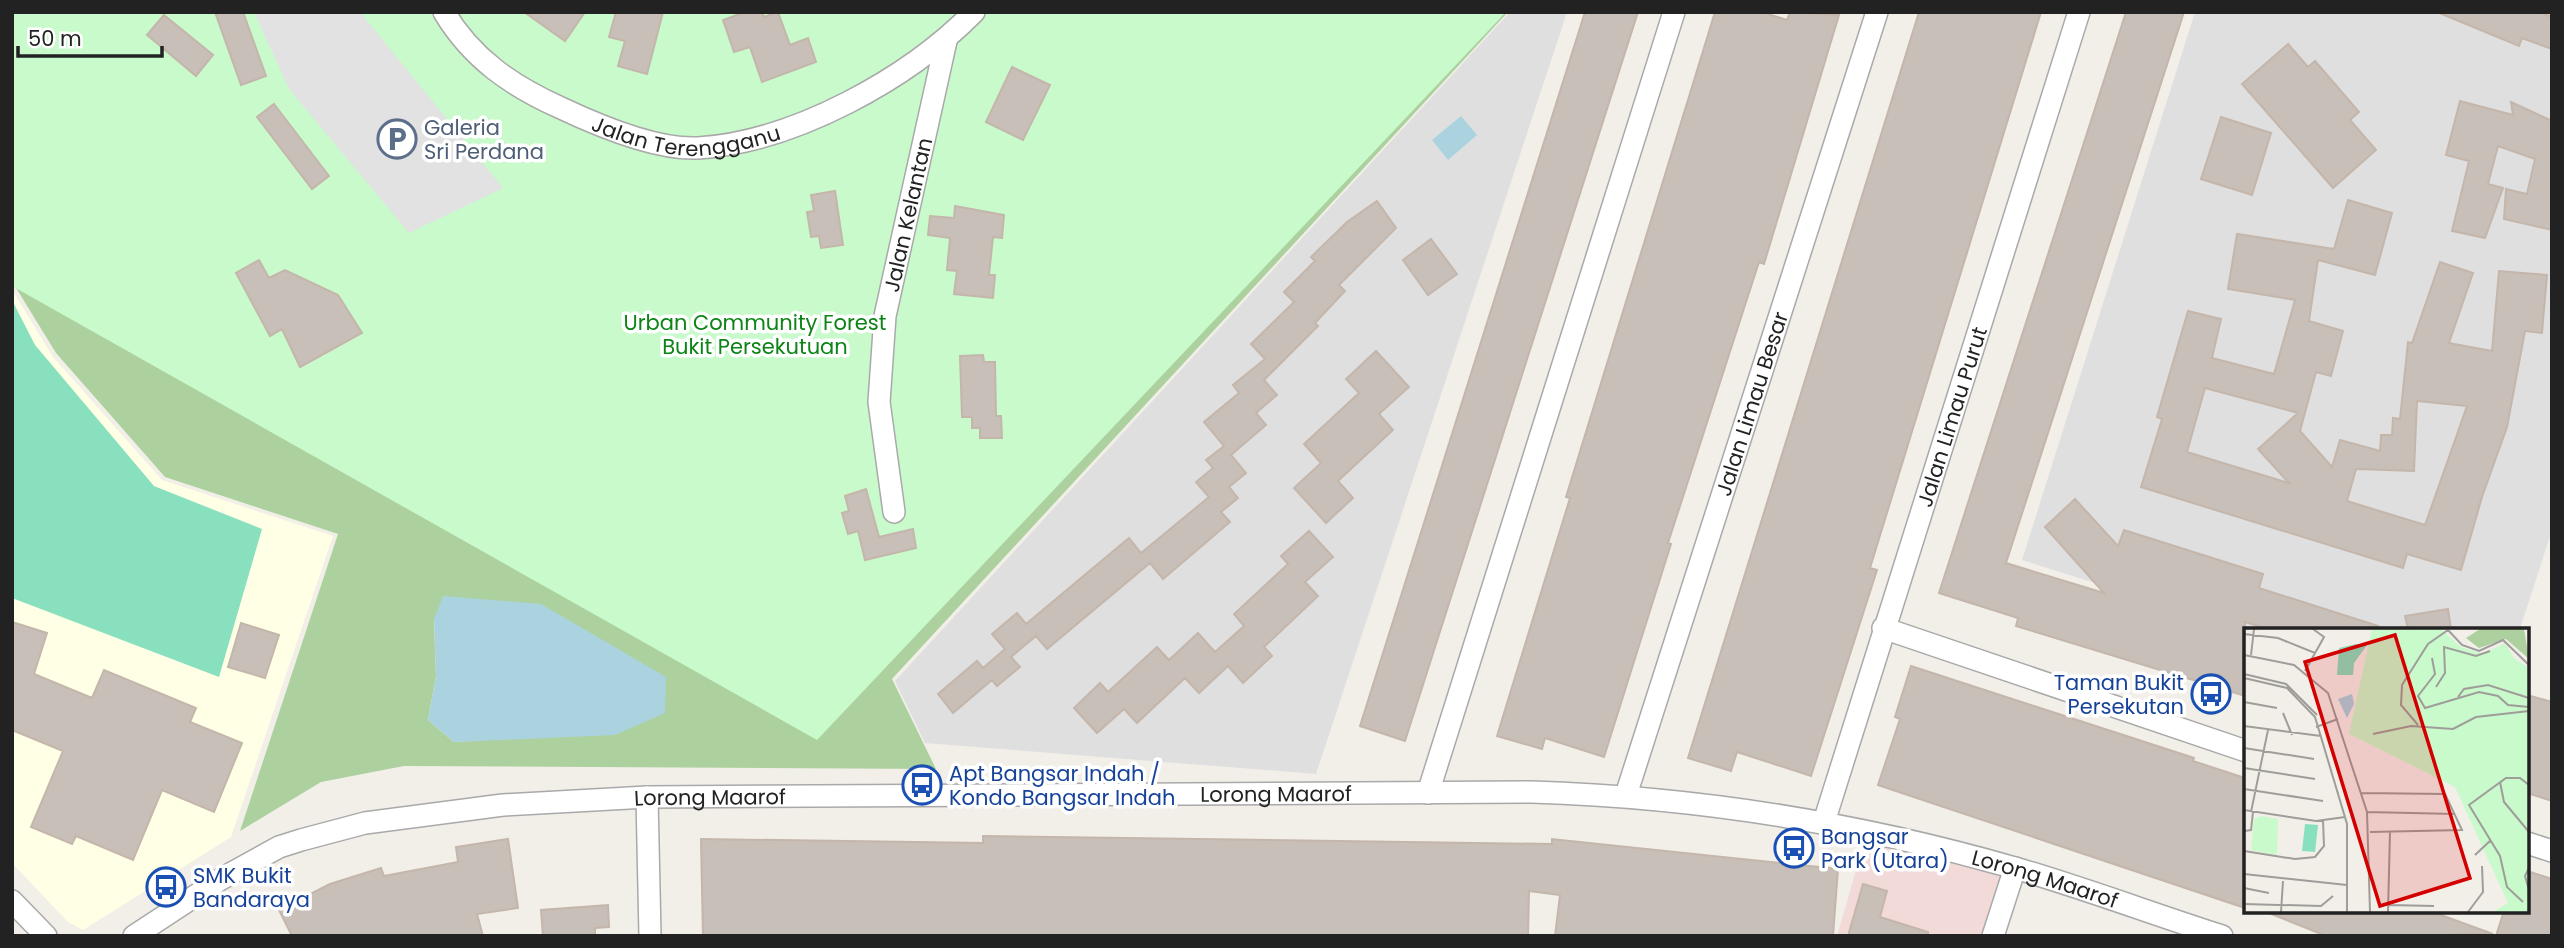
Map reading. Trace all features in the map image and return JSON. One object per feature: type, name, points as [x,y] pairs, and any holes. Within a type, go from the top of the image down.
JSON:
[{"type":"street","name":"Jalan Terengganu","points":[[444,12],[478,57],[506,80],[529,93],[624,132],[660,143],[696,148],[748,140],[856,99],[902,73],[946,41]]},
{"type":"street","points":[[946,41],[974,12]]},
{"type":"street","points":[[1428,793],[1674,12]]},
{"type":"street","name":"Jalan Limau Besar","points":[[1626,795],[1877,12]]},
{"type":"street","name":"Jalan Limau Purut","points":[[1824,822],[2079,12]]},
{"type":"street","name":"Jalan Kelantan","points":[[894,512],[878,402],[885,316],[946,41]]},
{"type":"street","points":[[1883,628],[2244,751]]},
{"type":"street","name":"Lorong Maarof","points":[[134,936],[221,879],[279,847],[365,823],[503,804],[648,797],[1428,793],[1626,795],[1824,822],[2015,868],[2222,936]]},
{"type":"street","points":[[648,797],[650,936]]},
{"type":"street","points":[[2529,844],[2552,851]]},
{"type":"street","points":[[1993,936],[2015,868]]},
{"type":"street","points":[[12,901],[46,936]]},
{"type":"shaded area","name":"Galeria Sri Perdana","points":[[254,12],[360,12],[503,188],[409,233],[289,89]]},
{"type":"shaded area","points":[[1510,12],[1567,12],[1316,774],[925,743],[895,681]]},
{"type":"shaded area","points":[[2195,12],[2552,12],[2552,530],[2520,628],[2244,630],[2022,560]]},
{"type":"shaded area","points":[[12,290],[53,357],[162,480],[333,536],[231,837],[83,930],[68,922],[12,863]]},
{"type":"shaded area","points":[[1865,839],[2004,872],[1983,936],[1837,936]]},
{"type":"green space","name":"Urban Community Forest Bukit Persekutuan","points":[[12,12],[1506,12],[817,740],[12,286]]},
{"type":"green space","name":"Urban Community Forest Bukit Persekutuan","points":[[1109,12],[1508,12],[892,679],[936,769],[404,766],[321,782],[240,831],[338,534],[165,477],[56,353],[13,283],[12,43]],"holes":[[[434,619],[529,737],[454,742],[428,720],[436,676]]]},
{"type":"green space","points":[[13,302],[35,345],[154,486],[262,529],[219,677],[12,598]]},
{"type":"water","points":[[1461,116],[1477,135],[1448,160],[1432,140]]},
{"type":"water","points":[[443,596],[541,604],[666,677],[665,713],[615,735],[454,742],[428,720],[436,676],[434,619]]},
{"type":"building","points":[[215,12],[243,12],[266,76],[241,85]]},
{"type":"building","points":[[524,12],[585,12],[565,41]]},
{"type":"building","points":[[616,12],[663,12],[647,74],[618,66],[625,41],[609,37]]},
{"type":"building","points":[[745,12],[762,12],[764,17],[778,12],[790,45],[808,38],[816,62],[762,82],[750,47],[734,52],[723,20]]},
{"type":"building","points":[[1585,12],[1638,12],[1405,741],[1360,726]]},
{"type":"building","points":[[1715,12],[1762,12],[1787,20],[1790,12],[1839,15],[1764,264],[1759,262],[1668,543],[1671,544],[1604,757],[1545,738],[1542,749],[1497,736],[1570,498],[1566,497]]},
{"type":"building","points":[[1919,12],[2041,12],[1870,568],[1877,570],[1811,776],[1737,752],[1731,771],[1688,758]]},
{"type":"building","points":[[2126,12],[2184,12],[2006,563],[2104,593],[2045,527],[2075,499],[2118,546],[2124,530],[2263,574],[2259,588],[2378,626],[2377,628],[2265,628],[2245,622],[2244,696],[2016,626],[2018,618],[1939,593]]},
{"type":"building","points":[[2437,12],[2539,12],[2552,17],[2552,49],[2522,38],[2519,46]]},
{"type":"building","points":[[164,15],[213,55],[196,76],[147,35]]},
{"type":"building","points":[[2288,44],[2308,67],[2315,61],[2359,112],[2350,120],[2376,150],[2333,188],[2242,84]]},
{"type":"building","points":[[1012,67],[1050,85],[1023,140],[986,122]]},
{"type":"building","points":[[2460,101],[2513,115],[2511,102],[2552,121],[2552,230],[2504,219],[2506,189],[2527,194],[2535,159],[2498,146],[2488,184],[2503,188],[2485,238],[2452,231],[2469,161],[2446,155]]},
{"type":"building","points":[[274,104],[329,176],[312,189],[257,117]]},
{"type":"building","points":[[2221,117],[2271,133],[2252,195],[2201,179]]},
{"type":"building","points":[[835,191],[843,245],[821,248],[819,236],[811,237],[807,212],[814,211],[811,195]]},
{"type":"building","points":[[2348,200],[2392,213],[2375,275],[2318,260],[2309,321],[2343,331],[2331,376],[2316,372],[2300,431],[2332,467],[2340,440],[2380,451],[2381,435],[2392,435],[2393,418],[2400,419],[2408,342],[2412,343],[2440,262],[2473,273],[2449,343],[2492,351],[2499,271],[2547,275],[2542,333],[2525,331],[2507,427],[2482,497],[2461,570],[2407,554],[2403,568],[2141,487],[2162,419],[2157,417],[2188,311],[2221,319],[2212,358],[2274,374],[2295,300],[2228,289],[2237,234],[2334,249]],"holes":[[[2205,388],[2298,413],[2258,449],[2289,483],[2187,452]],[[2417,401],[2467,406],[2425,525],[2347,501],[2356,469],[2414,471]]]},
{"type":"building","points":[[1377,201],[1396,228],[1339,285],[1345,291],[1315,323],[1318,326],[1264,380],[1277,395],[1256,413],[1266,425],[1231,455],[1246,473],[1229,487],[1238,498],[1221,512],[1230,522],[1163,579],[1150,563],[1047,649],[1036,636],[1011,657],[1020,667],[997,686],[992,680],[953,713],[938,694],[977,661],[983,668],[1005,649],[992,634],[1017,613],[1026,624],[1129,538],[1141,553],[1209,497],[1196,482],[1213,468],[1206,460],[1224,446],[1204,422],[1239,393],[1233,385],[1265,359],[1251,344],[1294,302],[1284,292],[1315,261],[1311,257],[1347,222]]},
{"type":"building","points":[[955,206],[1004,215],[1002,238],[993,237],[989,275],[995,275],[993,298],[954,294],[957,271],[947,270],[950,238],[928,235],[930,216],[954,218]]},
{"type":"building","points":[[1431,239],[1457,274],[1428,295],[1403,260]]},
{"type":"building","points":[[259,260],[269,278],[285,270],[338,295],[362,333],[300,367],[282,329],[270,336],[236,273]]},
{"type":"building","points":[[1376,351],[1409,387],[1379,414],[1393,430],[1338,481],[1353,498],[1326,523],[1294,488],[1321,463],[1304,444],[1359,393],[1346,379]]},
{"type":"building","points":[[983,355],[984,362],[995,362],[996,416],[1001,416],[1002,438],[980,438],[980,428],[972,428],[972,417],[962,417],[960,356]]},
{"type":"building","points":[[866,489],[879,537],[913,529],[916,548],[865,560],[858,531],[848,534],[842,513],[849,511],[845,496]]},
{"type":"building","points":[[1309,531],[1333,557],[1305,582],[1318,596],[1264,647],[1272,656],[1243,683],[1228,666],[1199,693],[1185,678],[1137,723],[1124,709],[1097,733],[1074,708],[1100,683],[1108,692],[1157,647],[1169,660],[1198,633],[1215,652],[1244,626],[1234,614],[1288,564],[1281,556]]},
{"type":"building","points":[[2448,609],[2451,628],[2408,628],[2405,616]]},
{"type":"building","points":[[12,622],[47,633],[34,674],[92,698],[104,670],[196,708],[190,722],[242,743],[214,812],[162,790],[133,860],[76,836],[72,844],[31,827],[63,751],[12,730]]},
{"type":"building","points":[[241,623],[279,635],[265,678],[228,667]]},
{"type":"building","points":[[1911,666],[2194,758],[2193,761],[2244,778],[2244,908],[1878,785],[1900,719],[1895,717]]},
{"type":"building","points":[[2529,696],[2552,702],[2552,801],[2529,794]]},
{"type":"building","points":[[983,836],[1552,844],[1552,839],[1838,869],[1833,936],[1555,936],[1560,895],[1529,891],[1528,936],[703,936],[701,839],[983,843]]},
{"type":"building","points":[[508,839],[518,908],[477,914],[483,936],[292,936],[279,910],[330,884],[381,868],[384,876],[458,862],[456,847]]},
{"type":"building","points":[[2529,872],[2552,879],[2552,936],[2496,936],[2503,913],[2529,913]]},
{"type":"building","points":[[1863,884],[1887,891],[1880,917],[1928,932],[1928,936],[1848,936]]},
{"type":"building","points":[[608,905],[609,927],[595,928],[595,936],[543,936],[541,910]]},
{"type":"building","points":[[2269,913],[2435,913],[2493,934],[2326,936]]},
{"type":"place","name":"Galeria Sri Perdana","points":[[397,139]]},
{"type":"place","name":"Taman Bukit Persekutan","points":[[2211,694]]},
{"type":"place","name":"Apt Bangsar Indah / Kondo Bangsar Indah","points":[[922,785]]},
{"type":"place","name":"Bangsar Park (Utara)","points":[[1794,848]]},
{"type":"place","name":"SMK Bukit Bandaraya","points":[[166,887]]}]
